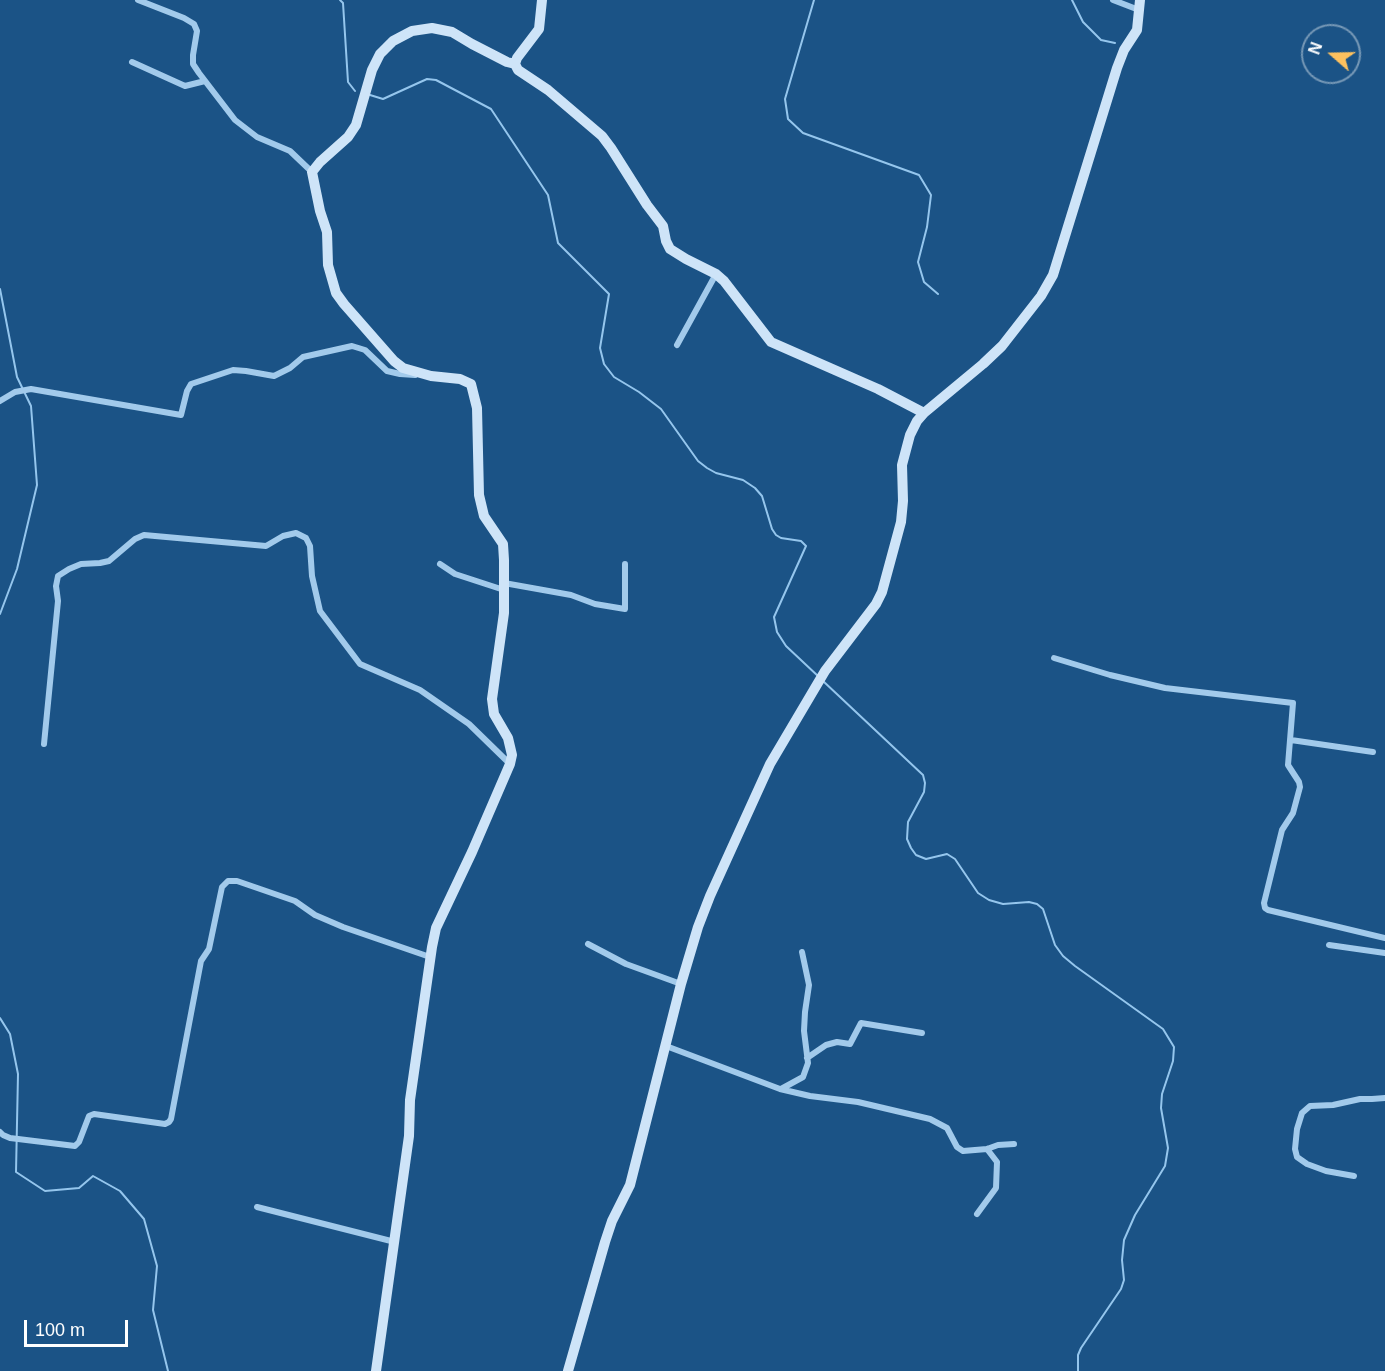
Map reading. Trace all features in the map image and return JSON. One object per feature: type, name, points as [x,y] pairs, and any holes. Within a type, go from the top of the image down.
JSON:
[{"type":"street","points":[[138,0],[194,24],[197,32],[193,64],[236,120],[257,137],[290,151],[312,172],[327,232],[328,265],[336,293],[394,361],[403,368],[430,376]]},
{"type":"street","points":[[542,0],[539,29],[517,58],[515,64],[518,70],[548,90],[602,136],[663,226],[670,249],[686,260],[717,274],[771,342],[924,412]]},
{"type":"street","points":[[568,1371],[612,1221],[630,1185],[681,984],[698,927],[770,764],[821,677],[876,604],[882,592],[901,522],[902,465],[910,435],[924,412],[1002,346],[1041,296],[1053,275],[1117,68],[1124,50],[1137,30],[1140,5],[1113,0]]},
{"type":"street","points":[[312,172],[348,137],[356,125],[372,70],[380,54],[393,41],[412,31],[432,28],[452,32],[507,62],[515,64]]},
{"type":"street","points":[[132,62],[185,86],[205,81]]},
{"type":"street","points":[[677,345],[717,274]]},
{"type":"street","points":[[0,401],[15,392],[31,389],[181,415],[190,384],[233,370],[274,376],[290,368],[303,357],[352,346],[365,350],[387,371],[460,379],[471,384],[477,408],[479,495],[484,516],[503,544],[504,613],[492,699],[494,714],[507,738],[512,755],[472,852],[436,928],[410,1100],[409,1136],[376,1371]]},
{"type":"street","points":[[44,744],[58,601],[56,586],[58,576],[81,564],[109,561],[135,538],[144,535],[266,546],[283,536],[296,533],[306,538],[310,546],[312,576],[320,611],[360,664],[420,690],[469,724],[510,764]]},
{"type":"street","points":[[440,564],[455,573],[504,586],[571,595],[595,604],[625,609],[625,564]]},
{"type":"street","points":[[1054,658],[1110,675],[1165,688],[1293,703],[1288,765],[1300,787],[1293,813],[1282,830],[1264,903],[1265,908],[1385,938]]},
{"type":"street","points":[[1291,740],[1373,752]]},
{"type":"street","points":[[0,1132],[10,1138],[75,1146],[79,1142],[89,1116],[94,1114],[165,1124],[171,1119],[201,961],[209,949],[222,887],[228,881],[237,881],[295,901],[315,915],[343,927],[430,957]]},
{"type":"street","points":[[588,944],[626,964],[681,984]]},
{"type":"street","points":[[1329,945],[1385,953]]},
{"type":"street","points":[[780,1089],[802,1077],[808,1063],[804,1031],[809,985],[802,952]]},
{"type":"street","points":[[807,1058],[826,1045],[837,1042],[850,1044],[861,1023],[922,1033]]},
{"type":"street","points":[[666,1046],[780,1089],[810,1096],[858,1102],[930,1119],[947,1128],[957,1147],[963,1150],[987,1149],[998,1145],[1014,1144]]},
{"type":"street","points":[[1354,1176],[1326,1171],[1307,1164],[1297,1157],[1295,1149],[1297,1129],[1302,1113],[1310,1106],[1385,1098]]},
{"type":"street","points":[[977,1214],[996,1188],[997,1162],[987,1149]]},
{"type":"street","points":[[257,1207],[395,1242]]},
{"type":"waterway","points":[[340,0],[343,3],[348,82],[355,91]]},
{"type":"waterway","points":[[814,0],[785,99],[788,119],[803,133],[919,175],[931,195],[927,227],[918,262],[924,282],[938,294]]},
{"type":"waterway","points":[[1072,0],[1083,22],[1101,40],[1115,43]]},
{"type":"waterway","points":[[370,95],[383,99],[427,79],[436,80],[491,109],[548,195],[558,243],[609,294],[600,348],[604,364],[614,377],[661,409],[698,461],[716,473],[743,480],[755,488],[762,496],[776,535],[801,541],[806,546],[774,617],[777,632],[786,646],[819,677]]},
{"type":"waterway","points":[[0,289],[17,377],[31,406],[37,485],[17,569],[0,614]]},
{"type":"waterway","points":[[823,681],[923,775],[924,792],[908,822],[907,839],[916,855],[926,859],[947,854],[955,859],[978,893],[989,900],[1003,904],[1029,902],[1037,904],[1043,909],[1055,945],[1063,956],[1163,1029],[1174,1047],[1173,1061],[1162,1094],[1161,1108],[1168,1148],[1165,1166],[1135,1215],[1124,1240],[1122,1260],[1124,1280],[1121,1289],[1081,1348],[1078,1355],[1078,1371]]},
{"type":"waterway","points":[[0,1018],[10,1034],[18,1074],[16,1172],[45,1191],[79,1188],[93,1176],[120,1191],[144,1219],[157,1266],[153,1310],[168,1371]]}]
